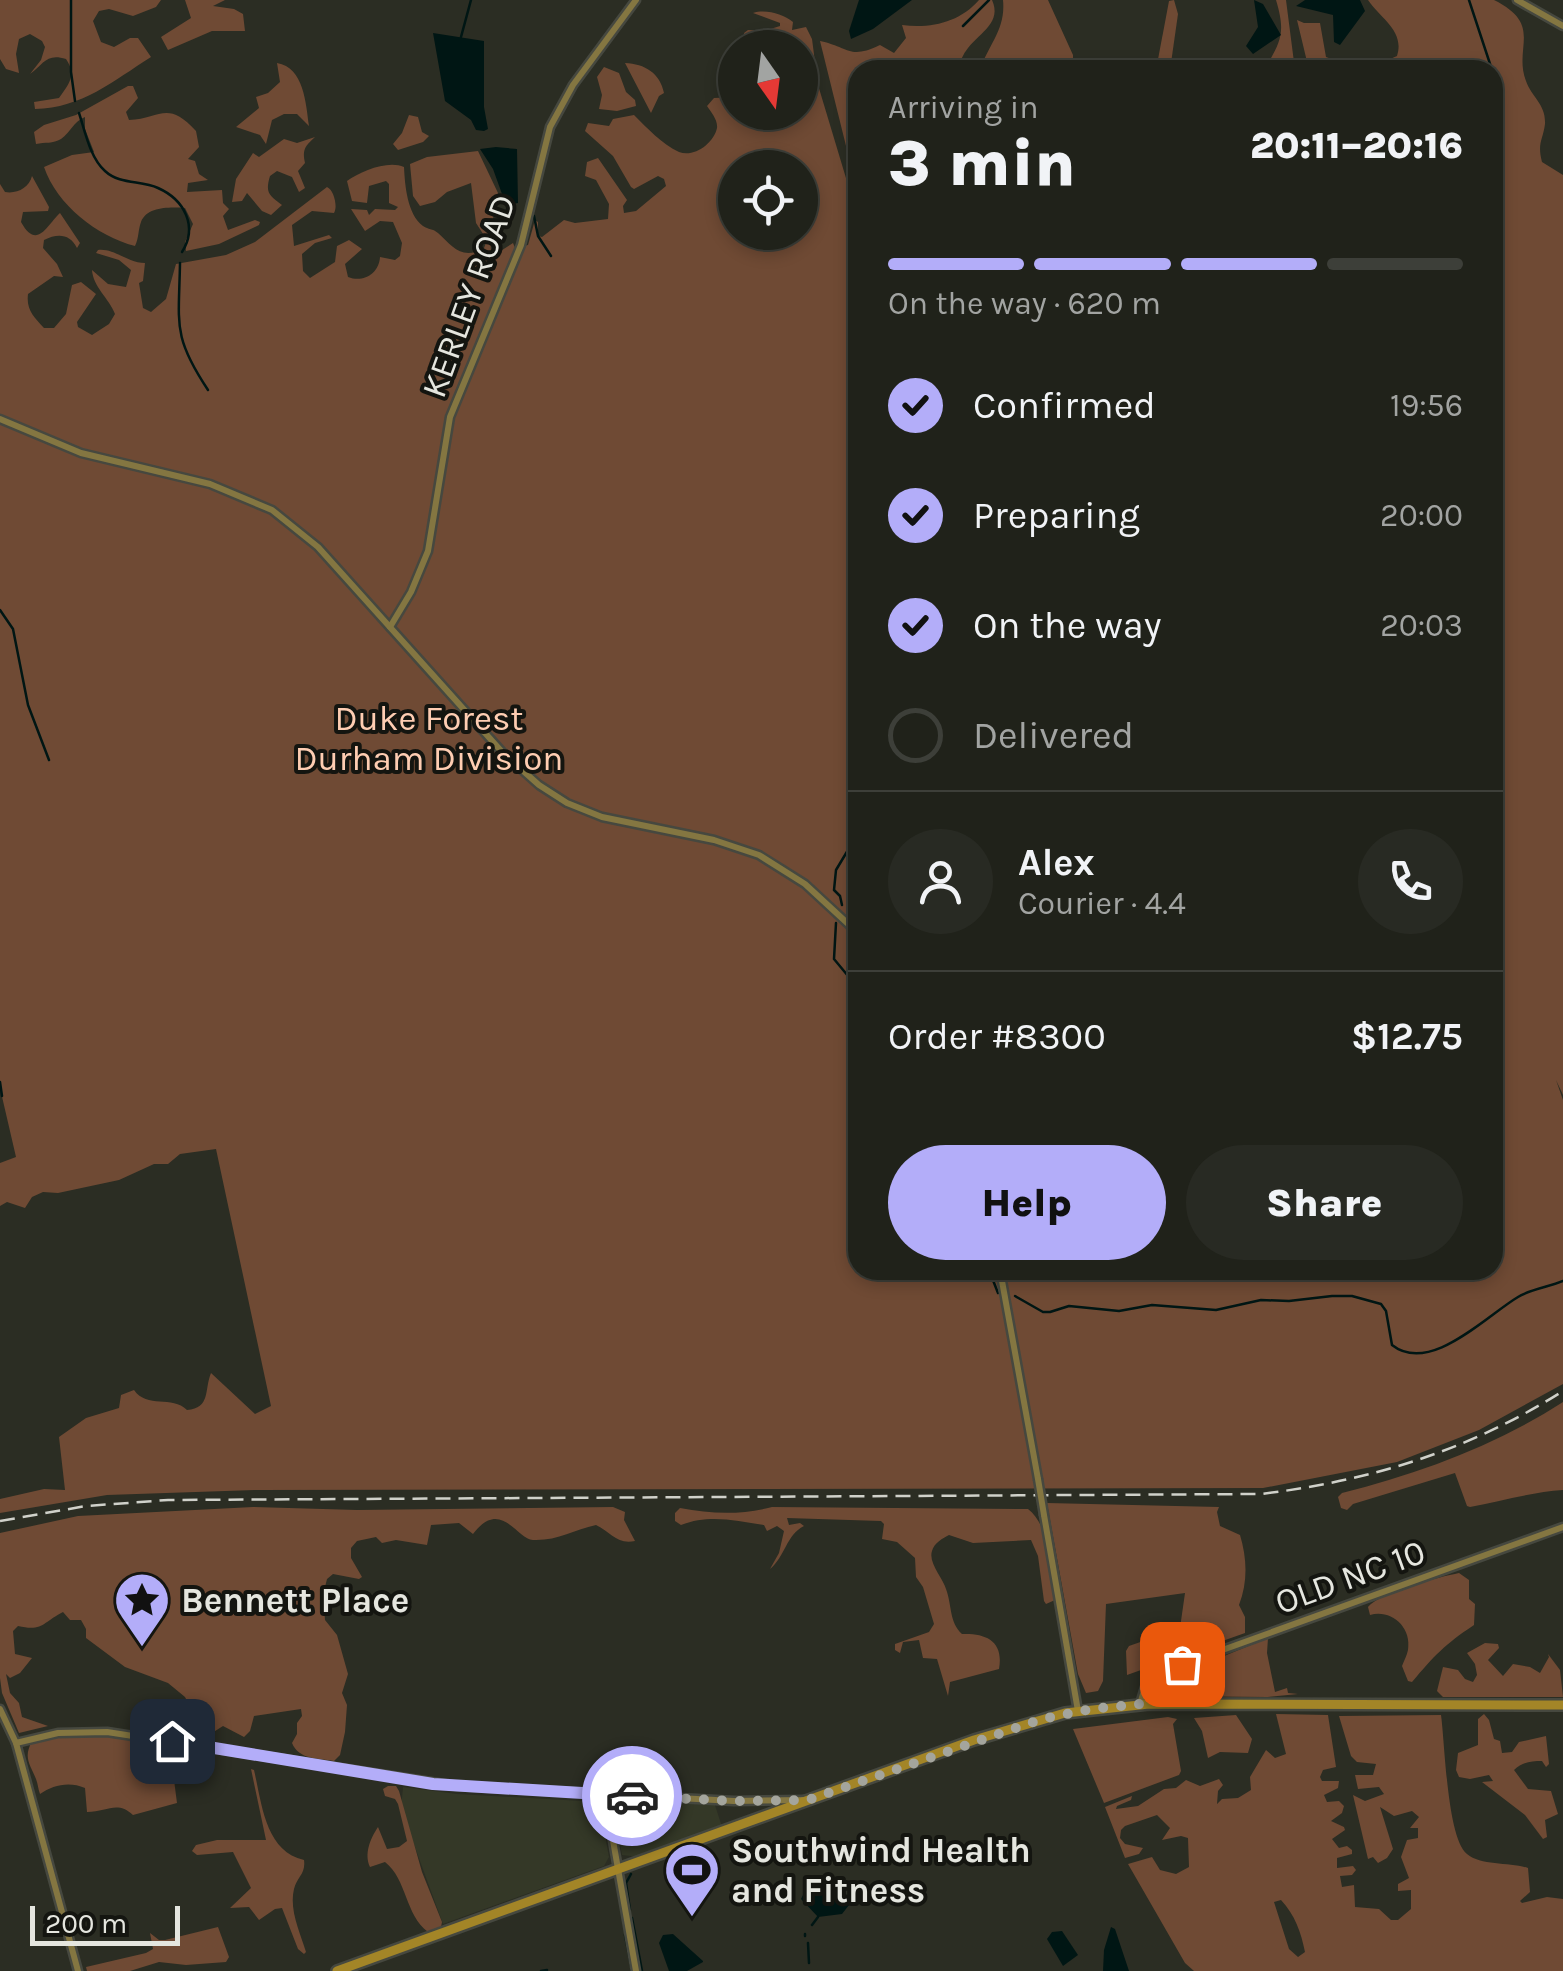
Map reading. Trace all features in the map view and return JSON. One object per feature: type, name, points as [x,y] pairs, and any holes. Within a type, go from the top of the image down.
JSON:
[{"type":"main road","points":[[337,1971],[998,1732],[1078,1711],[1145,1704],[1563,1704]]},
{"type":"street","name":"KERLEY ROAD","points":[[390,628],[425,560],[450,417],[521,246],[550,127],[573,84],[636,0]]},
{"type":"street","points":[[1516,0],[1563,26]]},
{"type":"street","points":[[0,419],[93,457],[210,484],[248,497],[283,518],[318,547],[503,753],[558,797],[614,820],[714,840],[759,855],[794,876],[848,924]]},
{"type":"street","points":[[1002,1280],[1078,1711]]},
{"type":"street","name":"OLD NC 10","points":[[1145,1704],[1155,1677],[1182,1664],[1563,1527]]},
{"type":"street","points":[[0,1709],[16,1743],[78,1971]]},
{"type":"street","points":[[16,1743],[58,1733],[107,1732],[445,1785],[734,1801],[808,1800]]},
{"type":"street","points":[[605,1795],[636,1971]]},
{"type":"shaded area","points":[[859,0],[912,0],[873,29],[851,39],[849,31]]},
{"type":"shaded area","points":[[1254,0],[1263,4],[1281,35],[1253,54],[1246,46],[1258,27]]},
{"type":"shaded area","points":[[1305,0],[1360,0],[1365,11],[1340,45],[1334,42],[1333,15],[1296,6]]},
{"type":"shaded area","points":[[433,33],[484,41],[488,129],[476,130],[471,120],[445,101]]},
{"type":"shaded area","points":[[480,149],[517,149],[518,203],[506,205],[493,169]]},
{"type":"shaded area","points":[[403,1787],[599,1802],[609,1857],[604,1866],[443,1924],[401,1809]]},
{"type":"shaded area","points":[[618,1801],[715,1805],[722,1827],[639,1857],[622,1855],[613,1806]]},
{"type":"shaded area","points":[[811,1879],[830,1893],[852,1896],[853,1900],[842,1914],[818,1917],[801,1899]]},
{"type":"shaded area","points":[[1111,1927],[1115,1929],[1129,1971],[1103,1971]]},
{"type":"shaded area","points":[[1062,1931],[1078,1955],[1063,1966],[1047,1939],[1052,1932]]},
{"type":"shaded area","points":[[673,1934],[703,1962],[687,1971],[669,1971],[659,1943],[663,1935]]},
{"type":"green space","points":[[0,0],[161,0],[156,7],[133,16],[109,9],[99,11],[93,21],[101,42],[114,47],[138,38],[151,57],[82,98],[35,109],[34,102],[59,98],[69,84],[71,70],[66,59],[54,57],[30,74],[45,47],[30,34],[19,39],[19,73],[6,69],[0,59]]},
{"type":"green space","points":[[185,0],[225,0],[213,6],[243,14],[245,31],[212,31],[168,50],[161,37],[191,18]]},
{"type":"green space","points":[[979,0],[992,0],[994,15],[962,60],[848,60],[848,154],[820,41],[855,52],[880,45],[894,53],[906,38],[902,25],[944,22]]},
{"type":"green space","points":[[1003,0],[1048,0],[1073,60],[985,60],[1003,11]]},
{"type":"green space","points":[[1174,0],[1178,14],[1171,60],[1158,60],[1169,1]]},
{"type":"green space","points":[[1276,0],[1286,0],[1294,60],[1270,60],[1280,37]]},
{"type":"green space","name":"Duke Forest Durham Division","points":[[1368,0],[1494,0],[1509,9],[1523,28],[1523,69],[1545,117],[1540,146],[1542,162],[1563,175],[1563,1095],[1556,1080],[1563,1100],[1563,1384],[1479,1430],[1397,1462],[1263,1488],[255,1490],[107,1495],[0,1513],[0,1499],[44,1489],[65,1490],[59,1437],[86,1418],[119,1408],[121,1395],[134,1390],[146,1399],[195,1409],[203,1402],[211,1373],[255,1414],[271,1406],[216,1149],[180,1154],[168,1164],[154,1164],[119,1180],[58,1193],[43,1192],[32,1197],[25,1208],[7,1202],[0,1206],[0,1163],[16,1157],[0,1088],[0,184],[5,192],[14,192],[25,187],[32,176],[49,207],[48,211],[23,212],[21,222],[32,235],[37,235],[60,213],[80,243],[77,248],[63,236],[44,240],[43,248],[63,277],[54,276],[28,294],[28,305],[44,328],[54,328],[66,314],[72,285],[81,282],[96,294],[77,322],[78,327],[92,335],[109,324],[115,314],[92,270],[108,284],[126,287],[131,270],[119,260],[96,253],[98,250],[145,263],[143,281],[139,283],[143,308],[151,312],[166,299],[176,264],[226,255],[255,242],[327,187],[335,199],[334,213],[312,211],[292,225],[294,246],[329,235],[332,238],[315,243],[302,254],[303,271],[310,278],[335,262],[337,246],[349,240],[362,249],[345,264],[348,277],[359,279],[377,268],[380,257],[395,260],[400,256],[402,243],[393,222],[380,221],[365,231],[351,209],[367,210],[369,215],[375,209],[398,207],[389,203],[386,181],[369,186],[367,203],[352,201],[347,181],[367,170],[398,165],[404,167],[408,199],[418,221],[458,250],[476,252],[484,248],[487,240],[476,223],[471,183],[420,206],[413,196],[410,164],[427,157],[478,151],[498,193],[490,234],[491,252],[499,252],[513,243],[515,248],[528,245],[535,220],[538,236],[542,237],[564,220],[575,223],[608,219],[609,204],[596,180],[585,176],[587,162],[598,158],[627,200],[624,213],[636,211],[666,186],[658,176],[631,187],[613,156],[585,131],[588,123],[609,126],[613,119],[634,115],[667,145],[691,153],[703,148],[715,134],[716,122],[707,106],[714,98],[718,98],[718,130],[818,130],[818,85],[848,185],[848,1280],[1503,1280],[1503,60],[1385,60],[1397,56],[1395,32]]},
{"type":"green space","name":"Duke Forest Durham Division","points":[[769,12],[793,22],[792,30],[767,30],[780,23],[753,13]]},
{"type":"green space","name":"Duke Forest Durham Division","points":[[1297,20],[1320,23],[1326,57],[1337,60],[1307,60]]},
{"type":"green space","points":[[277,63],[293,71],[298,79],[309,126],[297,114],[284,114],[272,120],[266,144],[260,135],[236,127],[259,108],[256,97],[280,82]]},
{"type":"green space","points":[[625,63],[645,68],[659,80],[664,93],[651,113]]},
{"type":"green space","points":[[604,67],[619,73],[636,106],[617,111],[599,109],[602,95],[597,77]]},
{"type":"green space","points":[[133,86],[138,98],[126,112],[129,120],[170,113],[196,131],[199,147],[188,159],[195,161],[199,174],[208,180],[188,183],[187,192],[222,190],[223,203],[229,209],[223,216],[228,230],[255,220],[259,225],[219,244],[186,251],[185,242],[193,224],[185,208],[160,209],[144,217],[135,246],[93,227],[68,206],[44,167],[72,155],[94,152],[85,117],[55,142],[36,144],[34,132],[76,115]]},
{"type":"green space","points":[[409,115],[418,117],[422,132],[429,136],[398,150],[393,144]]},
{"type":"green space","points":[[315,137],[305,148],[305,163],[298,171],[305,188],[299,192],[292,177],[277,171],[270,176],[269,193],[282,205],[271,215],[262,211],[247,193],[242,201],[232,202],[236,179],[253,153],[259,157],[284,139],[297,143]]},
{"type":"green space","points":[[1563,1402],[1563,1490],[1470,1507],[1455,1473],[1353,1504],[1347,1510],[1341,1508],[1338,1497],[1342,1493],[1456,1456],[1511,1432]]},
{"type":"green space","points":[[1047,1503],[1219,1507],[1220,1526],[1240,1535],[1242,1544],[1245,1579],[1239,1605],[1245,1617],[1245,1633],[1127,1675],[1129,1646],[1180,1628],[1185,1593],[1106,1604],[1103,1681],[1098,1691],[1086,1693],[1078,1674]]},
{"type":"green space","points":[[253,1507],[613,1507],[625,1512],[624,1520],[635,1541],[619,1540],[596,1525],[533,1540],[508,1523],[492,1519],[473,1534],[459,1523],[431,1525],[427,1545],[396,1540],[382,1543],[376,1537],[357,1541],[351,1548],[351,1558],[362,1577],[333,1574],[325,1587],[331,1601],[324,1608],[325,1620],[337,1635],[348,1674],[342,1693],[347,1705],[345,1732],[340,1755],[334,1761],[310,1757],[295,1749],[292,1743],[301,1709],[254,1716],[244,1737],[223,1726],[212,1733],[199,1724],[185,1697],[168,1683],[125,1667],[86,1638],[81,1620],[70,1620],[63,1612],[38,1627],[18,1626],[13,1631],[15,1654],[32,1658],[20,1673],[10,1678],[6,1674],[10,1693],[19,1703],[22,1717],[48,1726],[19,1733],[2,1693],[0,1678],[0,1533],[78,1516]]},
{"type":"green space","points":[[772,1507],[1028,1509],[1046,1538],[1055,1600],[1046,1604],[1044,1601],[1038,1556],[1031,1540],[973,1543],[949,1535],[939,1541],[932,1551],[932,1560],[946,1589],[955,1624],[962,1634],[986,1637],[996,1645],[1000,1659],[999,1669],[950,1682],[948,1696],[937,1659],[923,1658],[919,1640],[903,1642],[900,1653],[895,1650],[895,1644],[929,1632],[934,1624],[916,1577],[915,1558],[897,1542],[882,1539],[881,1521],[787,1518],[789,1525],[804,1526],[793,1535],[770,1569],[784,1531],[777,1526],[767,1531],[764,1525],[733,1520],[712,1519],[681,1525],[675,1521],[680,1508],[726,1513]]},
{"type":"green space","points":[[1459,1573],[1469,1580],[1469,1599],[1475,1604],[1474,1625],[1440,1651],[1412,1682],[1408,1681],[1402,1666],[1408,1652],[1407,1634],[1398,1621],[1385,1615],[1370,1615],[1368,1607],[1397,1591]]},
{"type":"green space","points":[[1268,1638],[1275,1692],[1287,1688],[1288,1693],[1298,1694],[1160,1696],[1163,1681]]},
{"type":"green space","points":[[1485,1643],[1498,1644],[1488,1660],[1503,1676],[1513,1664],[1540,1673],[1548,1654],[1560,1670],[1563,1697],[1443,1697],[1437,1691],[1443,1667],[1458,1670],[1473,1682],[1477,1675],[1475,1664],[1467,1653]]},
{"type":"green space","points":[[1276,1714],[1328,1715],[1336,1767],[1323,1770],[1320,1777],[1322,1781],[1339,1781],[1338,1788],[1324,1795],[1327,1802],[1339,1801],[1344,1806],[1342,1813],[1331,1821],[1345,1830],[1332,1839],[1339,1848],[1347,1846],[1352,1854],[1337,1858],[1337,1868],[1353,1866],[1356,1870],[1352,1875],[1340,1876],[1342,1887],[1354,1885],[1355,1907],[1379,1909],[1391,1920],[1398,1920],[1411,1909],[1411,1890],[1398,1891],[1398,1884],[1409,1878],[1401,1857],[1407,1840],[1418,1838],[1418,1828],[1410,1828],[1419,1817],[1412,1811],[1394,1816],[1380,1807],[1393,1849],[1378,1863],[1373,1857],[1368,1859],[1353,1795],[1365,1801],[1384,1794],[1379,1787],[1358,1789],[1355,1775],[1373,1775],[1376,1764],[1357,1762],[1351,1756],[1339,1716],[1441,1715],[1451,1810],[1460,1845],[1473,1858],[1528,1868],[1530,1892],[1522,1903],[1547,1897],[1563,1899],[1563,1971],[1194,1971],[1185,1963],[1128,1864],[1152,1857],[1160,1870],[1176,1874],[1189,1867],[1188,1838],[1162,1840],[1170,1828],[1157,1815],[1121,1830],[1120,1838],[1125,1844],[1143,1848],[1139,1854],[1125,1858],[1105,1807],[1132,1796],[1116,1809],[1138,1806],[1186,1780],[1200,1786],[1219,1779],[1223,1785],[1217,1804],[1222,1799],[1238,1798],[1251,1790],[1250,1777],[1266,1750],[1275,1758],[1286,1754]],"holes":[[[1281,1900],[1297,1924],[1305,1952],[1298,1957],[1289,1949],[1274,1902]]]},
{"type":"green space","points":[[1484,1714],[1494,1739],[1500,1741],[1502,1753],[1512,1752],[1519,1742],[1546,1736],[1549,1764],[1546,1767],[1542,1761],[1530,1762],[1514,1770],[1528,1789],[1551,1791],[1558,1814],[1545,1820],[1547,1837],[1543,1839],[1525,1815],[1482,1782],[1493,1781],[1489,1775],[1459,1777],[1458,1753],[1478,1745],[1478,1719]]},
{"type":"green space","points":[[1236,1715],[1252,1739],[1248,1753],[1220,1752],[1208,1758],[1202,1731],[1194,1718]]},
{"type":"green space","points":[[1177,1719],[1173,1724],[1179,1775],[1104,1803],[1073,1729]]},
{"type":"green space","points":[[70,1732],[135,1736],[170,1749],[177,1803],[133,1815],[117,1807],[87,1812],[85,1788],[61,1785],[40,1794],[28,1757],[29,1747],[32,1741]]},
{"type":"green space","points":[[251,1769],[273,1837],[291,1855],[304,1860],[293,1905],[304,1954],[298,1949],[282,1908],[259,1920],[249,1907],[230,1908],[251,1888],[233,1852],[197,1855],[192,1851],[196,1845],[217,1840],[266,1840]]},
{"type":"green space","points":[[396,1786],[399,1791],[422,1872],[442,1922],[441,1927],[428,1932],[420,1925],[392,1869],[385,1862],[370,1867],[368,1862],[369,1847],[378,1827],[387,1849],[407,1841],[398,1804],[385,1796],[383,1789]]},
{"type":"green space","points":[[218,1927],[229,1957],[226,1962],[159,1962],[130,1971],[87,1971],[86,1967],[153,1949],[150,1933],[165,1940]]},
{"type":"waterway","points":[[71,0],[75,101]]},
{"type":"waterway","points":[[461,37],[471,0]]},
{"type":"waterway","points":[[963,26],[989,0]]},
{"type":"waterway","points":[[1469,0],[1489,60]]},
{"type":"waterway","points":[[79,113],[92,152],[105,171],[117,178],[158,188],[182,207],[189,224],[182,252]]},
{"type":"waterway","points":[[534,216],[538,236],[551,256]]},
{"type":"waterway","points":[[180,263],[180,329],[188,356],[208,390]]},
{"type":"waterway","points":[[0,610],[13,629],[28,705],[49,760]]},
{"type":"waterway","points":[[842,905],[834,890],[836,870],[848,850]]},
{"type":"waterway","points":[[836,923],[834,959],[848,976]]},
{"type":"waterway","points":[[0,1082],[2,1096]]},
{"type":"waterway","points":[[993,1280],[998,1293]]},
{"type":"waterway","points":[[1015,1296],[1043,1312],[1069,1306],[1119,1311],[1152,1305],[1216,1310],[1261,1300],[1352,1296],[1381,1304],[1386,1311],[1392,1345],[1407,1352],[1423,1353],[1457,1339],[1523,1294],[1563,1281]]},
{"type":"waterway","points":[[630,1910],[626,1883],[631,1874]]},
{"type":"waterway","points":[[812,1925],[818,1917]]},
{"type":"waterway","points":[[632,1918],[642,1971]]},
{"type":"waterway","points":[[625,1935],[632,1971]]},
{"type":"waterway","points":[[808,1943],[809,1963]]},
{"type":"waterway","points":[[541,1971],[547,1970]]},
{"type":"railway","points":[[0,1521],[86,1506],[168,1500],[1261,1494],[1341,1481],[1418,1460],[1492,1430],[1563,1391]]},
{"type":"way so far","points":[[632,1796],[808,1800],[1042,1719],[1140,1704],[1146,1684],[1182,1664]]},
{"type":"place","name":"Bennett Place","points":[[142,1649]]},
{"type":"place","name":"Southwind Health and Fitness","points":[[692,1919]]},
{"type":"route","points":[[172,1741],[433,1784],[632,1796]]}]
